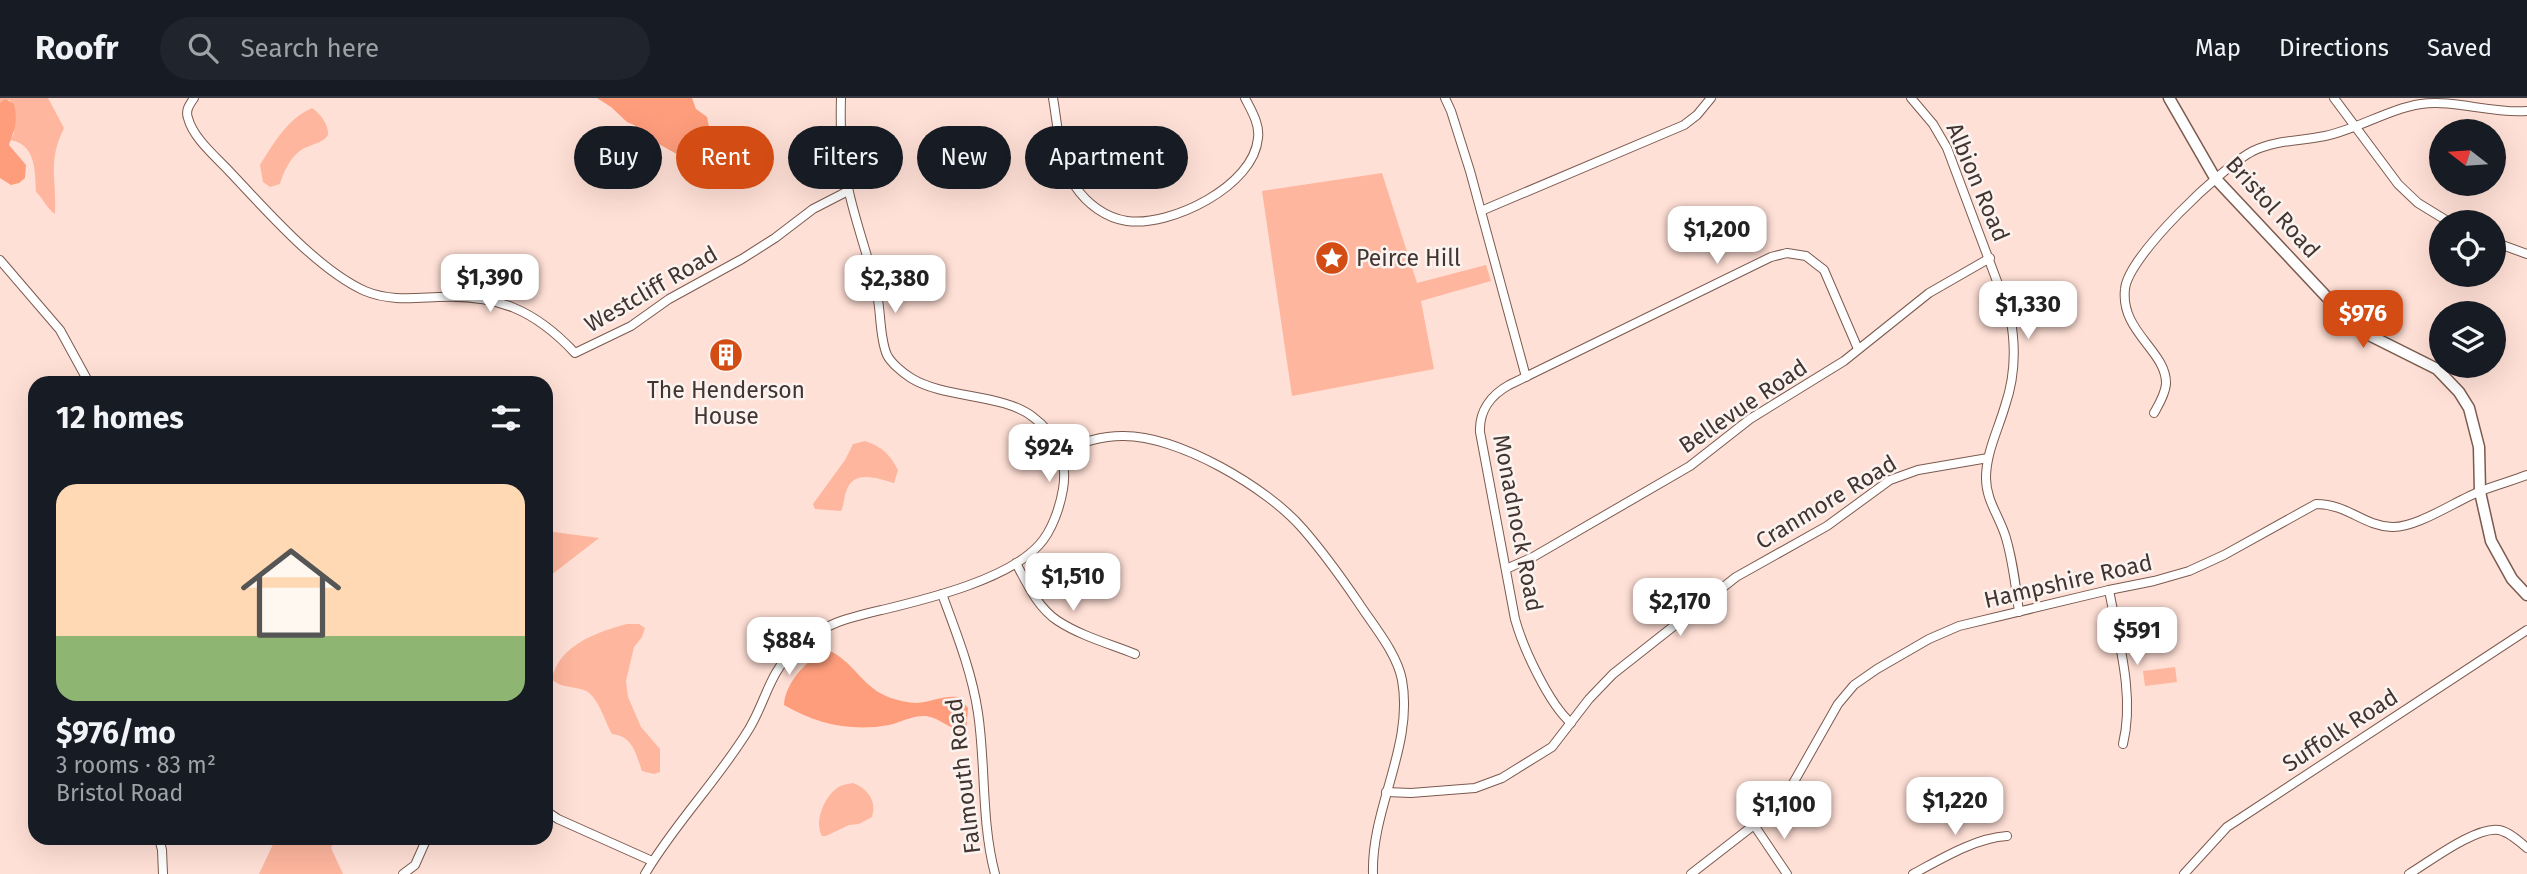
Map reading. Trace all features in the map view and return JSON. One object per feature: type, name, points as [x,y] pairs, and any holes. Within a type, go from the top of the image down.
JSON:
[{"type":"street","name":"Westcliff Road","points":[[194,98],[187,110],[188,118],[208,147],[266,210],[343,278],[366,291],[390,299],[479,297],[506,303],[558,335],[575,354],[631,327],[669,299],[775,239],[813,209],[848,191]]},
{"type":"street","points":[[645,874],[751,727],[779,667],[793,649],[814,632],[835,622],[942,594],[986,578],[1016,563],[1040,544],[1060,503],[1066,475],[1060,450],[1050,434],[1031,415],[996,401],[953,393],[910,378],[887,355],[878,299],[848,191],[840,136],[841,98]]},
{"type":"street","points":[[1053,98],[1065,166],[1075,186],[1087,201],[1099,210],[1134,221],[1153,220],[1188,210],[1220,191],[1244,170],[1252,159],[1259,137],[1257,123],[1245,98]]},
{"type":"street","points":[[1445,98],[1457,127],[1526,377]]},
{"type":"street","points":[[1480,211],[1678,127],[1698,115],[1711,98]]},
{"type":"street","name":"Albion Road","points":[[1911,98],[1933,124],[1944,144],[2009,309],[2014,346],[2009,392],[1988,458],[1987,494],[2009,548],[2019,612]]},
{"type":"street","name":"Bristol Road","points":[[2169,98],[2215,178],[2356,326],[2372,337],[2433,366],[2444,374],[2459,392],[2469,408],[2479,447],[2480,492],[2491,541],[2512,579],[2527,595]]},
{"type":"street","points":[[2334,98],[2398,184],[2429,210]]},
{"type":"street","points":[[2154,414],[2165,390],[2165,374],[2129,317],[2125,300],[2126,281],[2138,259],[2215,178],[2243,157],[2265,146],[2325,136],[2423,103],[2506,112],[2527,111]]},
{"type":"street","points":[[2506,246],[2527,254]]},
{"type":"street","name":"Monadnock Road","points":[[1571,723],[1555,706],[1515,619],[1480,424],[1485,408],[1495,395],[1526,377],[1735,274],[1775,255],[1787,253],[1807,256],[1824,270],[1858,349]]},
{"type":"street","name":"Bellevue Road","points":[[1506,569],[1533,557],[1690,466],[1750,419],[1830,370],[1928,293],[1990,258]]},
{"type":"street","points":[[0,260],[60,330],[85,376]]},
{"type":"street","points":[[1060,450],[1093,439],[1124,436],[1156,440],[1215,464],[1281,508],[1302,528],[1368,617],[1393,656],[1401,675],[1405,709],[1375,840],[1373,874]]},
{"type":"street","name":"Cranmore Road","points":[[1387,792],[1431,792],[1490,784],[1548,751],[1619,668],[1742,573],[1822,529],[1890,480],[1918,470],[1988,458]]},
{"type":"street","name":"Hampshire Road","points":[[1691,874],[1754,825],[1790,789],[1834,709],[1859,682],[1942,633],[1966,624],[2154,581],[2209,563],[2316,504],[2331,504],[2378,526],[2395,527],[2409,524],[2480,492],[2527,475]]},
{"type":"street","points":[[1016,563],[1030,591],[1056,620],[1135,653]]},
{"type":"street","points":[[2109,590],[2126,686],[2127,728],[2123,744]]},
{"type":"street","name":"Falmouth Road","points":[[942,594],[969,673],[978,711],[985,825],[995,874]]},
{"type":"street","name":"Suffolk Road","points":[[2184,874],[2227,827],[2249,811],[2352,747],[2527,630]]},
{"type":"street","points":[[553,815],[652,861]]},
{"type":"street","points":[[1754,825],[1787,874]]},
{"type":"street","points":[[2409,874],[2467,839],[2488,830],[2500,830],[2527,848]]},
{"type":"street","points":[[1913,874],[1944,857],[1997,836],[2007,836]]},
{"type":"street","points":[[161,845],[163,874]]},
{"type":"street","points":[[403,874],[415,865],[424,845]]},
{"type":"shaded area","points":[[0,98],[48,98],[64,128],[54,161],[55,214],[36,192],[34,167],[29,153],[25,147],[10,140],[14,134],[10,100],[0,103]]},
{"type":"shaded area","points":[[597,98],[692,98],[696,109],[707,117],[709,126],[676,126],[676,154],[662,146],[662,126],[636,126],[627,122]]},
{"type":"shaded area","points":[[5,99],[14,104],[16,116],[9,145],[26,165],[25,178],[11,185],[0,178],[0,103]]},
{"type":"shaded area","points":[[312,108],[323,120],[328,135],[297,153],[280,184],[270,187],[263,182],[260,165],[288,125]]},
{"type":"shaded area","name":"Peirce Hill","points":[[1382,173],[1417,283],[1486,265],[1491,281],[1421,301],[1434,369],[1292,396],[1262,191]]},
{"type":"shaded area","points":[[865,441],[881,449],[892,460],[898,470],[894,483],[862,477],[851,483],[847,489],[841,511],[815,509],[813,504],[845,460],[853,444]]},
{"type":"shaded area","points":[[553,532],[599,538],[553,574]]},
{"type":"shaded area","points":[[627,624],[639,624],[645,628],[634,647],[626,681],[628,697],[641,727],[660,749],[660,772],[654,774],[642,771],[629,742],[612,734],[589,693],[553,680],[555,668],[570,649],[603,631]]},
{"type":"shaded area","points":[[830,651],[845,661],[876,691],[891,698],[916,703],[959,697],[968,708],[966,733],[926,716],[875,727],[835,725],[796,712],[784,705],[793,679],[814,658]]},
{"type":"shaded area","points":[[2175,667],[2177,682],[2145,686],[2143,671]]},
{"type":"shaded area","points":[[853,783],[870,796],[872,817],[822,836],[819,824],[824,804],[837,788]]},
{"type":"shaded area","points":[[273,845],[332,845],[331,848],[343,874],[259,874]]},
{"type":"place","name":"Peirce Hill","points":[[1332,258]]},
{"type":"place","name":"The Henderson House","points":[[726,355]]}]
